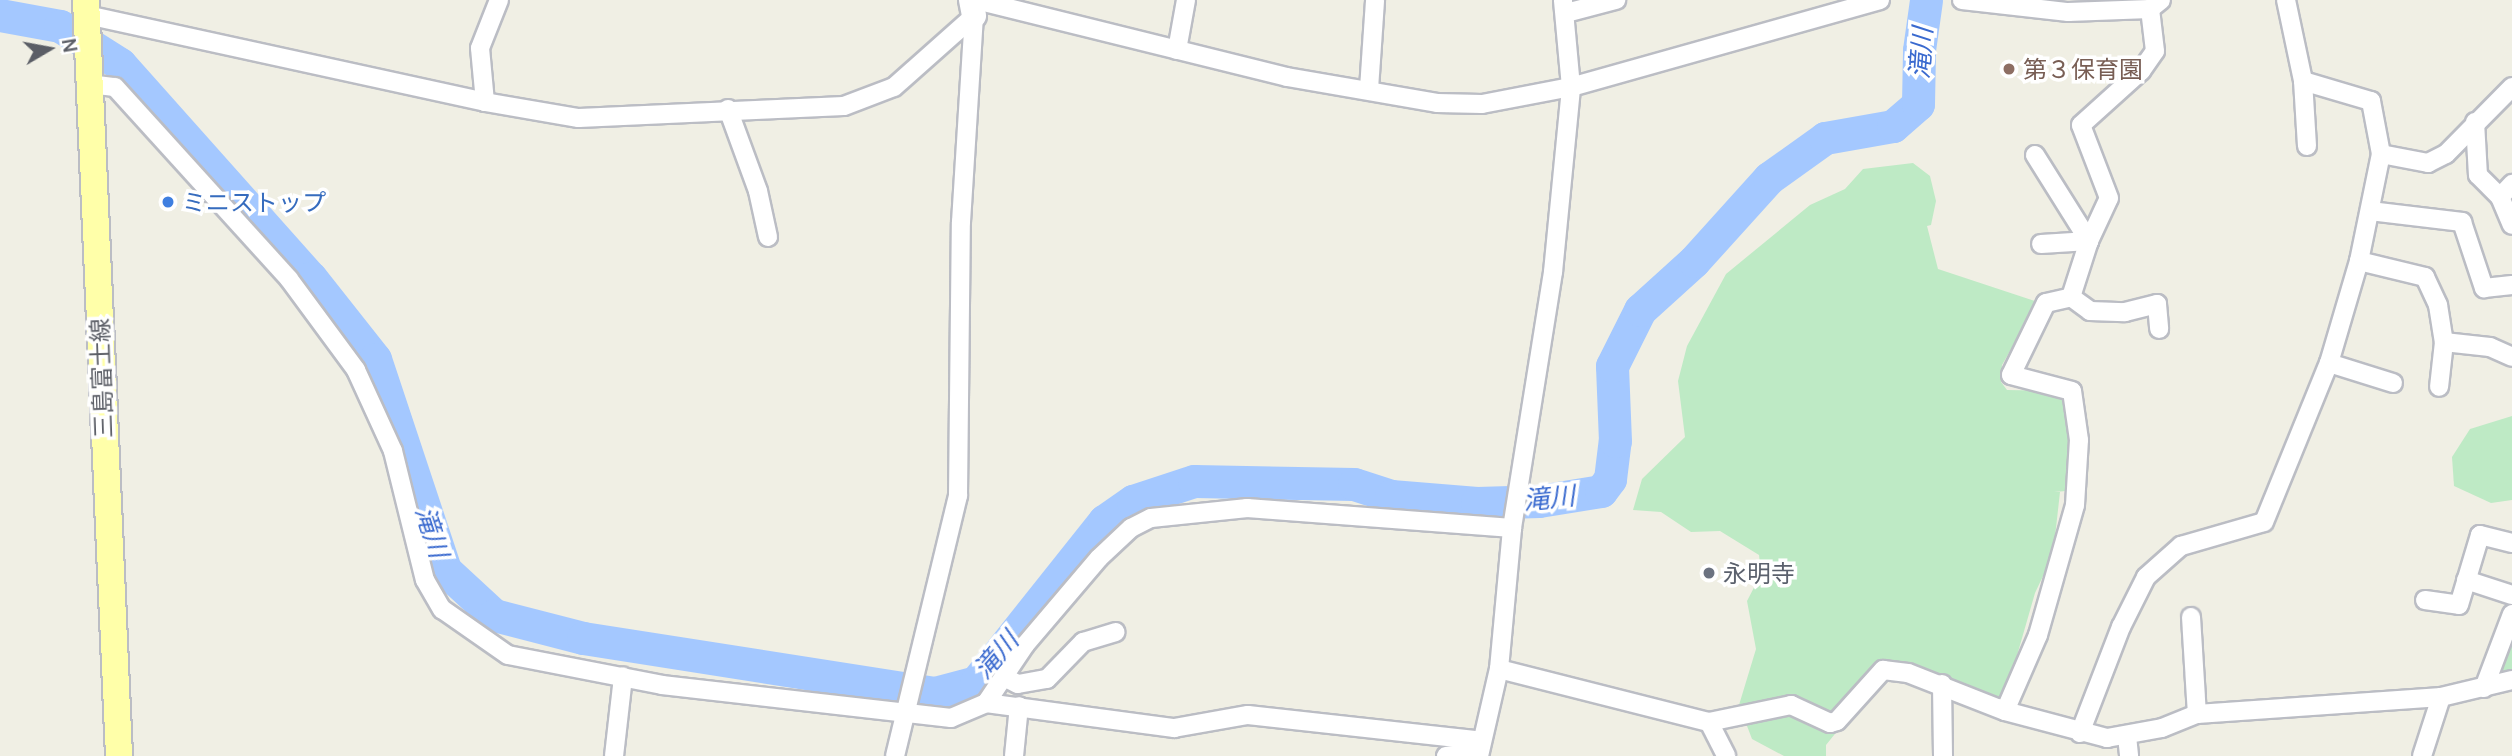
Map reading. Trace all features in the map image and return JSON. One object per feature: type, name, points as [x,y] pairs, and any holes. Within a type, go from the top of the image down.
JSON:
[{"type":"main road","name":"三島富士線","points":[[86,13],[119,756]]},
{"type":"street","points":[[485,102],[480,48],[499,0]]},
{"type":"street","points":[[1177,50],[1186,0]]},
{"type":"street","points":[[1369,89],[1375,0]]},
{"type":"street","points":[[1480,750],[1499,669],[1512,528],[1553,272],[1571,87],[1565,7],[1616,0]]},
{"type":"street","points":[[974,5],[1287,77],[1369,89],[1437,103],[1482,104],[1571,87],[1812,9],[1880,0]]},
{"type":"street","points":[[1962,0],[2068,12],[2156,5],[2155,51],[2141,71],[2081,125],[2109,198],[2089,241],[2071,297]]},
{"type":"street","points":[[2286,0],[2302,81],[2307,146]]},
{"type":"street","points":[[86,13],[485,102],[579,118],[728,109],[844,106],[894,87],[974,5]]},
{"type":"street","points":[[895,756],[958,496],[961,222],[974,5]]},
{"type":"street","points":[[89,71],[115,87],[289,279],[356,370],[393,450],[425,580],[442,609],[508,655],[623,677],[951,718],[986,703],[1006,678],[1025,645],[1099,558],[1130,528],[1151,517],[1247,508],[1512,528]]},
{"type":"street","points":[[2081,733],[2121,627],[2146,577],[2181,546],[2264,522],[2329,363],[2359,261],[2381,154],[2371,101],[2302,81]]},
{"type":"street","points":[[2381,154],[2428,163],[2446,154],[2512,87]]},
{"type":"street","points":[[728,109],[758,191],[768,237]]},
{"type":"street","points":[[2475,122],[2478,175],[2506,191],[2512,225]]},
{"type":"street","points":[[2035,155],[2089,241]]},
{"type":"street","points":[[2370,211],[2462,222],[2484,288],[2512,285]]},
{"type":"street","points":[[2041,244],[2089,241]]},
{"type":"street","points":[[2359,261],[2425,277],[2438,304],[2444,342],[2439,387]]},
{"type":"street","points":[[2005,711],[2038,635],[2075,505],[2079,440],[2072,391],[2011,375],[2046,303],[2071,297],[2090,311],[2125,312],[2157,304],[2159,329]]},
{"type":"street","points":[[2444,342],[2490,347],[2512,357]]},
{"type":"street","points":[[2329,363],[2393,383]]},
{"type":"street","points":[[2425,600],[2459,605],[2480,534],[2512,543]]},
{"type":"street","points":[[2466,580],[2512,595]]},
{"type":"street","points":[[2484,688],[2512,614]]},
{"type":"street","points":[[2191,617],[2197,713]]},
{"type":"street","points":[[1006,678],[1018,684],[1048,679],[1083,642],[1116,632]]},
{"type":"street","points":[[1499,669],[1709,722],[1791,705],[1830,723],[1837,721],[1882,670],[1942,684],[2005,711],[2081,733],[2127,736],[2197,713],[2441,697],[2512,680]]},
{"type":"street","points":[[614,756],[623,677]]},
{"type":"street","points":[[1942,684],[1943,756]]},
{"type":"street","points":[[2422,756],[2441,697]]},
{"type":"street","points":[[986,703],[1174,728],[1248,715],[1480,750]]},
{"type":"street","points":[[1014,756],[1018,706]]},
{"type":"street","points":[[1709,722],[1726,756]]},
{"type":"street","points":[[2127,736],[2129,756]]},
{"type":"street","points":[[1446,756],[1480,750]]},
{"type":"green space","points":[[1913,163],[1930,176],[1936,201],[1931,225],[1927,226],[1938,269],[2038,302],[2002,365],[2001,382],[2007,390],[2072,391],[2079,440],[2066,491],[2054,492],[2060,492],[2053,555],[2035,593],[2003,704],[1928,677],[1876,683],[1826,745],[1826,756],[1784,756],[1752,739],[1739,705],[1756,649],[1747,601],[1761,574],[1759,555],[1720,531],[1691,532],[1661,512],[1633,510],[1642,479],[1685,437],[1678,381],[1687,346],[1726,274],[1810,205],[1845,189],[1863,169]]},
{"type":"green space","points":[[2512,416],[2512,500],[2491,503],[2454,486],[2452,457],[2470,429]]},
{"type":"green space","points":[[2512,643],[2512,673],[2496,672],[2501,654]]},
{"type":"waterway","name":"滝川","points":[[0,15],[60,26],[120,64],[311,278],[375,359],[445,570],[494,615],[583,638],[935,693],[976,682],[1104,521],[1133,501],[1194,481],[1354,484],[1391,496],[1477,503],[1539,501],[1601,491],[1610,479],[1615,441],[1612,366],[1640,310],[1694,261],[1769,178],[1825,138],[1893,126],[1918,104],[1919,50],[1926,0]]},
{"type":"place","name":"第３保育園","points":[[2009,69]]},
{"type":"place","name":"ミニストップ","points":[[168,202]]},
{"type":"place","name":"永明寺","points":[[1709,573]]}]
